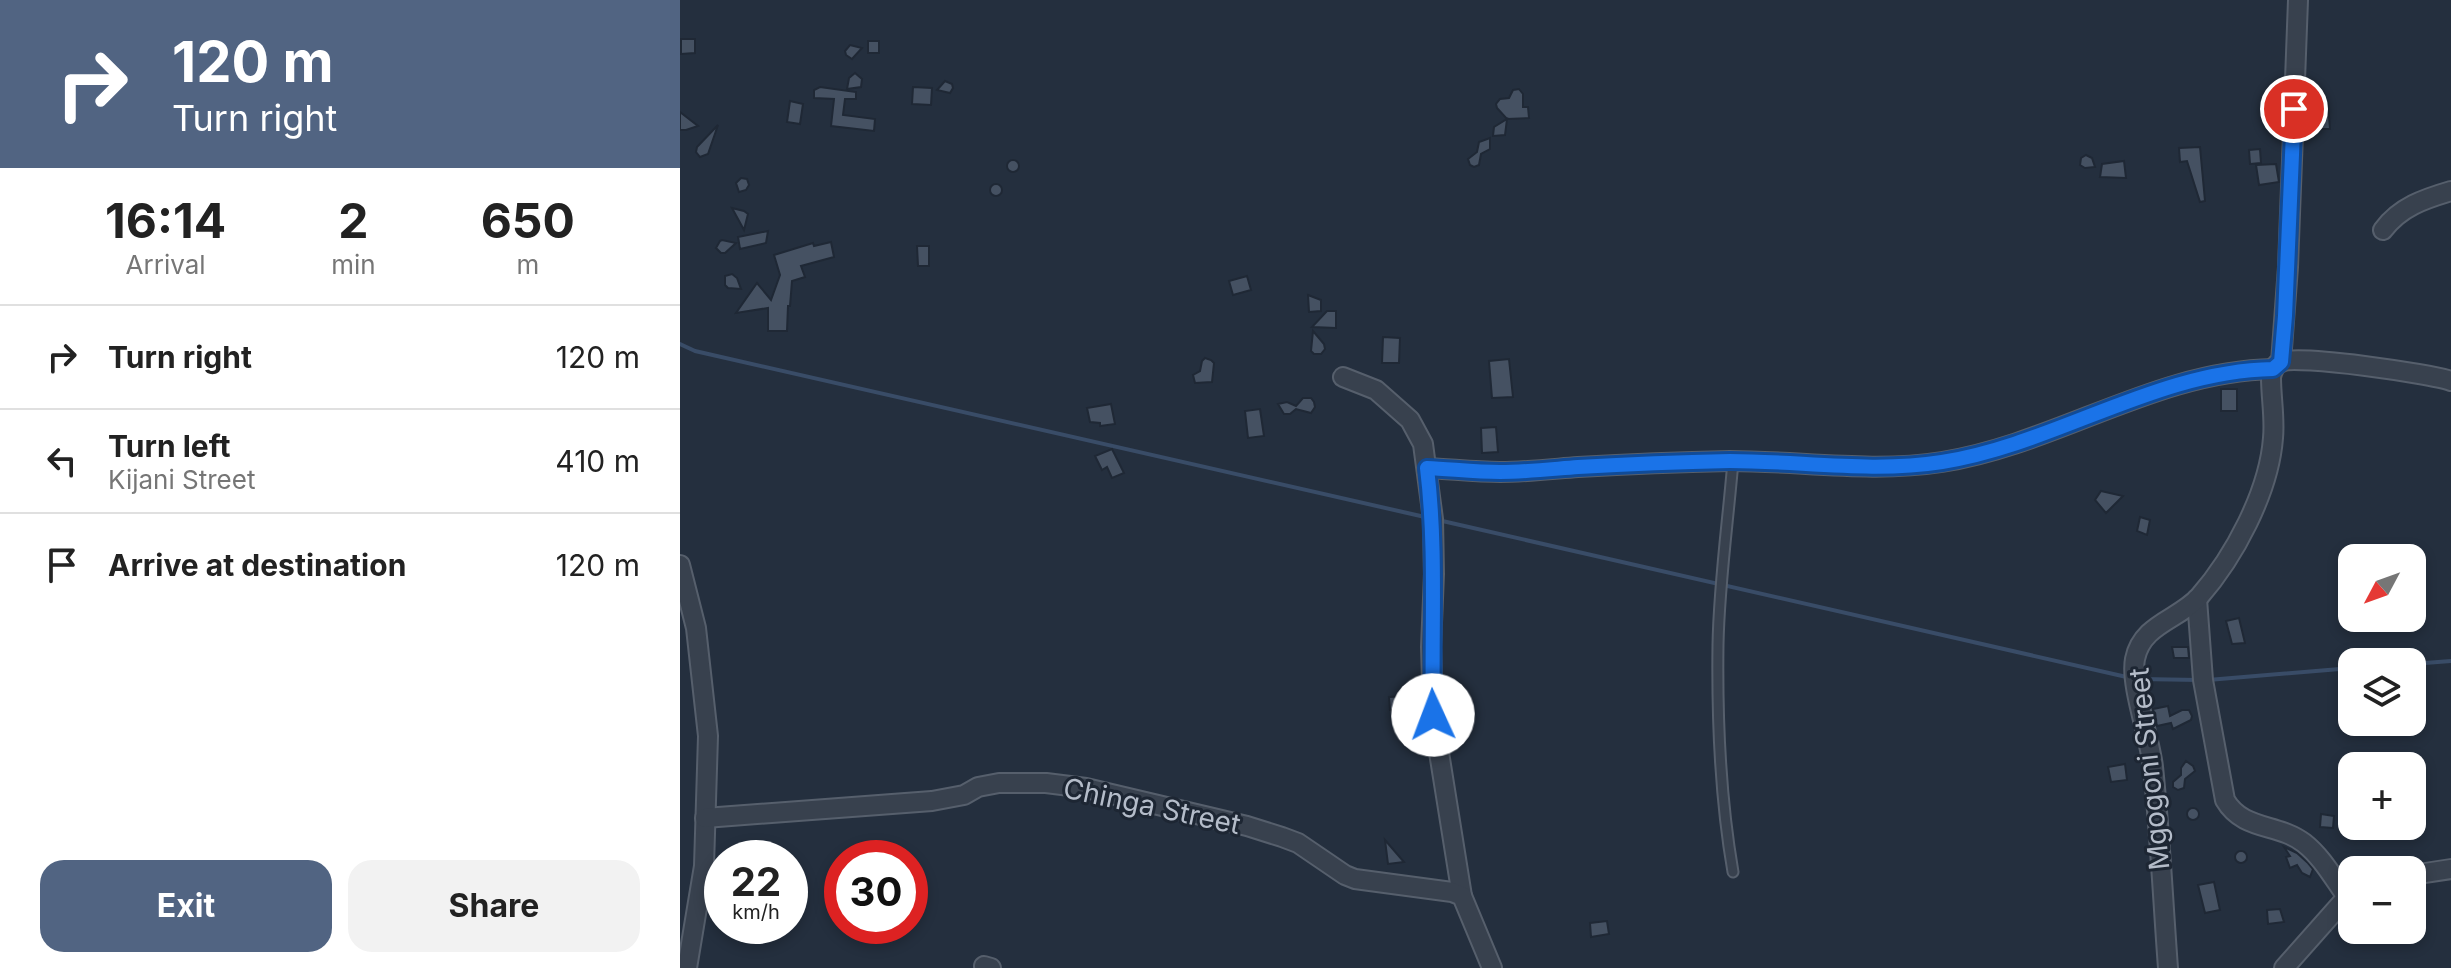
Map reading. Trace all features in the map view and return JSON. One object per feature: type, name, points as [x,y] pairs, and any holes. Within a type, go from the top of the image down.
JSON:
[{"type":"street","name":"Mgogoni Street","points":[[2168,968],[2153,765],[2135,679],[2135,659],[2150,631],[2197,599],[2231,552],[2267,475],[2273,438],[2271,389],[2277,366],[2288,267],[2298,0]]},
{"type":"street","points":[[2383,230],[2403,210],[2451,191]]},
{"type":"street","points":[[1427,468],[1501,472],[1733,461],[1895,467],[1943,462],[1992,451],[2196,379],[2296,360],[2436,375],[2451,381]]},
{"type":"street","points":[[1343,377],[1376,390],[1410,420],[1423,444],[1433,519],[1433,715],[1462,896],[1492,968]]},
{"type":"street","points":[[680,565],[696,628],[708,750],[704,866],[687,968]]},
{"type":"street","points":[[2197,599],[2203,680],[2225,800],[2243,820],[2284,832],[2303,843],[2338,881]]},
{"type":"street","name":"Chinga Street","points":[[705,818],[932,801],[964,795],[978,787],[999,783],[1046,783],[1086,788],[1247,826],[1298,843],[1355,879],[1462,896]]},
{"type":"street","points":[[2426,873],[2451,869]]},
{"type":"street","points":[[2284,968],[2338,909]]},
{"type":"lane","points":[[1733,461],[1718,643],[1721,785],[1733,872]]},
{"type":"building","points":[[681,39],[695,39],[695,53],[681,54]]},
{"type":"building","points":[[868,41],[879,41],[879,53],[868,53]]},
{"type":"building","points":[[850,45],[862,48],[852,59],[845,51]]},
{"type":"building","points":[[855,73],[862,79],[861,87],[847,89],[849,78]]},
{"type":"building","points":[[945,81],[952,84],[950,93],[937,90]]},
{"type":"building","points":[[820,87],[856,92],[856,99],[845,99],[843,115],[875,119],[874,131],[831,126],[834,99],[814,98],[814,90]]},
{"type":"building","points":[[913,87],[932,88],[931,105],[912,104]]},
{"type":"building","points":[[1519,89],[1523,94],[1523,107],[1528,107],[1529,118],[1507,119],[1496,104],[1500,99],[1509,98],[1513,90]]},
{"type":"building","points":[[790,101],[803,104],[800,124],[787,122]]},
{"type":"building","points":[[2328,103],[2330,129],[2319,129],[2318,119],[2308,121],[2306,106]]},
{"type":"building","points":[[680,112],[698,126],[680,130]]},
{"type":"building","points":[[1507,119],[1505,135],[1493,136],[1494,127]]},
{"type":"building","points":[[718,125],[708,154],[700,157],[697,147]]},
{"type":"building","points":[[1490,138],[1490,149],[1481,154],[1479,165],[1470,165],[1468,159],[1477,152],[1479,142]]},
{"type":"building","points":[[2200,147],[2205,201],[2200,202],[2187,161],[2180,162],[2179,148]]},
{"type":"building","points":[[2260,149],[2261,163],[2250,164],[2249,150]]},
{"type":"building","points":[[2086,155],[2092,158],[2095,167],[2080,165],[2081,158]]},
{"type":"building","points":[[1008,161],[1018,161],[1018,171],[1008,171]]},
{"type":"building","points":[[2124,161],[2126,178],[2100,177],[2102,164]]},
{"type":"building","points":[[2276,164],[2279,182],[2259,185],[2256,165]]},
{"type":"building","points":[[741,178],[747,179],[749,185],[739,192],[736,183]]},
{"type":"building","points":[[991,185],[1001,185],[1001,195],[991,195]]},
{"type":"building","points":[[732,208],[748,214],[744,230]]},
{"type":"building","points":[[768,231],[766,243],[740,249],[738,237]]},
{"type":"building","points":[[720,241],[736,243],[721,253],[716,248]]},
{"type":"building","points":[[831,242],[834,257],[801,266],[805,277],[792,281],[787,331],[768,331],[768,308],[736,313],[757,283],[771,300],[780,275],[774,255],[813,243],[814,246]]},
{"type":"building","points":[[917,246],[929,246],[929,266],[918,266]]},
{"type":"building","points":[[732,274],[741,289],[725,285],[725,276]]},
{"type":"building","points":[[1247,276],[1251,290],[1233,295],[1229,281]]},
{"type":"building","points":[[1308,295],[1321,300],[1321,311],[1309,312]]},
{"type":"building","points":[[1327,311],[1336,311],[1336,328],[1312,327]]},
{"type":"building","points":[[1313,331],[1324,344],[1321,354],[1311,351]]},
{"type":"building","points":[[1383,337],[1400,338],[1399,363],[1382,363]]},
{"type":"building","points":[[1205,358],[1214,363],[1212,382],[1195,383],[1193,375],[1200,371]]},
{"type":"building","points":[[1509,359],[1513,397],[1492,398],[1489,361]]},
{"type":"building","points":[[2221,389],[2237,389],[2237,411],[2221,411]]},
{"type":"building","points":[[1303,398],[1311,398],[1314,402],[1311,413],[1296,409],[1284,414],[1278,404],[1287,402],[1296,406]]},
{"type":"building","points":[[1111,404],[1115,424],[1100,426],[1100,423],[1090,422],[1087,408]]},
{"type":"building","points":[[1260,409],[1264,436],[1248,438],[1245,411]]},
{"type":"building","points":[[1496,427],[1498,452],[1482,453],[1481,428]]},
{"type":"building","points":[[1112,449],[1124,473],[1112,478],[1107,467],[1102,470],[1095,456]]},
{"type":"building","points":[[2101,491],[2123,496],[2106,513],[2095,500]]},
{"type":"building","points":[[2140,517],[2150,520],[2147,535],[2137,531]]},
{"type":"building","points":[[2239,618],[2245,643],[2232,644],[2226,621]]},
{"type":"building","points":[[2172,647],[2188,647],[2189,658],[2174,658]]},
{"type":"building","points":[[1407,696],[1409,708],[1390,710],[1389,697]]},
{"type":"building","points":[[2168,706],[2170,716],[2189,710],[2191,720],[2173,729],[2171,723],[2157,726],[2153,709]]},
{"type":"building","points":[[2186,761],[2195,771],[2185,779],[2184,788],[2178,790],[2173,787],[2173,782],[2181,775]]},
{"type":"building","points":[[2125,764],[2127,780],[2111,782],[2108,767]]},
{"type":"building","points":[[2188,809],[2198,809],[2198,819],[2188,819]]},
{"type":"building","points":[[2321,814],[2334,816],[2333,828],[2320,827]]},
{"type":"building","points":[[1385,840],[1404,862],[1388,864]]},
{"type":"building","points":[[2284,847],[2308,863],[2313,869],[2310,877],[2302,873],[2297,865],[2290,868],[2286,857],[2290,856]]},
{"type":"building","points":[[2236,852],[2246,852],[2246,862],[2236,862]]},
{"type":"building","points":[[2214,882],[2220,910],[2205,913],[2198,885]]},
{"type":"building","points":[[2280,909],[2284,922],[2268,924],[2267,910]]},
{"type":"building","points":[[1607,921],[1609,934],[1591,937],[1590,923]]},
{"type":"waterway","points":[[680,344],[695,351],[1425,517]]},
{"type":"waterway","points":[[1438,520],[2131,678]]},
{"type":"waterway","points":[[2426,663],[2451,661]]},
{"type":"waterway","points":[[2208,680],[2338,669]]},
{"type":"waterway","points":[[2140,679],[2199,680]]},
{"type":"route","points":[[1433,715],[1431,647],[1434,547],[1427,468],[1501,472],[1672,462],[1895,467],[1943,462],[2044,435],[2142,396],[2196,379],[2228,372],[2273,369],[2281,362],[2285,316],[2294,109]]}]
